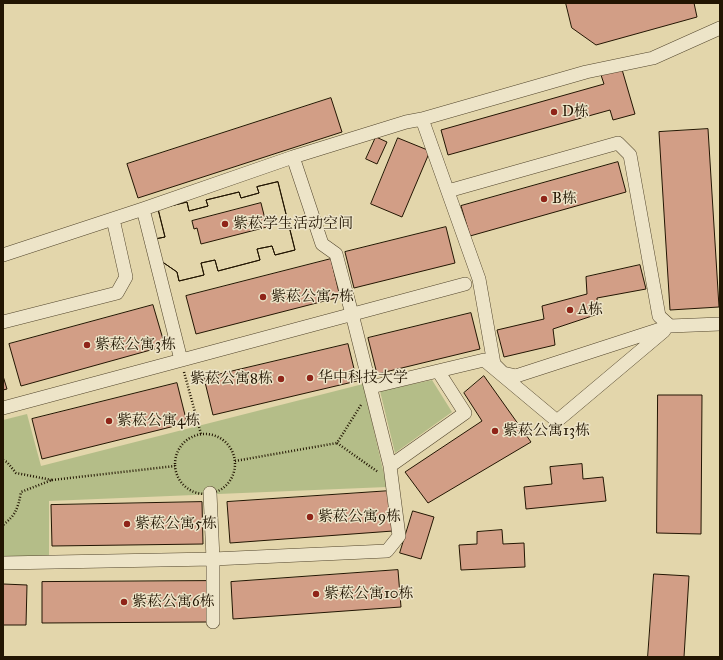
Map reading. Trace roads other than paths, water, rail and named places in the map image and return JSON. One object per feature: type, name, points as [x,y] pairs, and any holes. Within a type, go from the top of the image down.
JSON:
[{"type":"street","points":[[3,255],[293,157],[406,122],[422,119],[586,72],[653,58],[720,28]]},
{"type":"street","points":[[422,119],[478,279],[494,364],[502,373],[516,376],[670,326],[720,324]]},
{"type":"street","points":[[448,191],[618,143],[630,155],[659,316],[670,326]]},
{"type":"street","points":[[3,563],[213,558],[387,551],[400,536],[390,466],[336,254],[322,244],[293,157]]},
{"type":"street","points":[[143,208],[181,360]]},
{"type":"street","points":[[3,322],[117,293],[126,276],[113,219]]},
{"type":"street","points":[[3,408],[465,284]]},
{"type":"street","points":[[371,388],[484,360],[557,420],[670,326]]},
{"type":"street","points":[[390,466],[465,413],[438,371]]},
{"type":"street","points":[[210,493],[213,558],[213,622]]},
{"type":"place","name":"D栋","points":[[554,112]]},
{"type":"place","name":"B栋","points":[[544,199]]},
{"type":"place","name":"紫菘学生活动空间","points":[[225,224]]},
{"type":"place","name":"紫菘公寓7栋","points":[[263,297]]},
{"type":"place","name":"A栋","points":[[570,310]]},
{"type":"place","name":"紫菘公寓3栋","points":[[87,345]]},
{"type":"place","name":"华中科技大学","points":[[310,378]]},
{"type":"place","name":"紫菘公寓8栋","points":[[281,379]]},
{"type":"place","name":"紫菘公寓4栋","points":[[109,421]]},
{"type":"place","name":"紫菘公寓13栋","points":[[495,431]]},
{"type":"place","name":"紫菘公寓9栋","points":[[310,517]]},
{"type":"place","name":"紫菘公寓5栋","points":[[127,524]]},
{"type":"place","name":"紫菘公寓10栋","points":[[316,594]]},
{"type":"place","name":"紫菘公寓6栋","points":[[124,602]]}]
